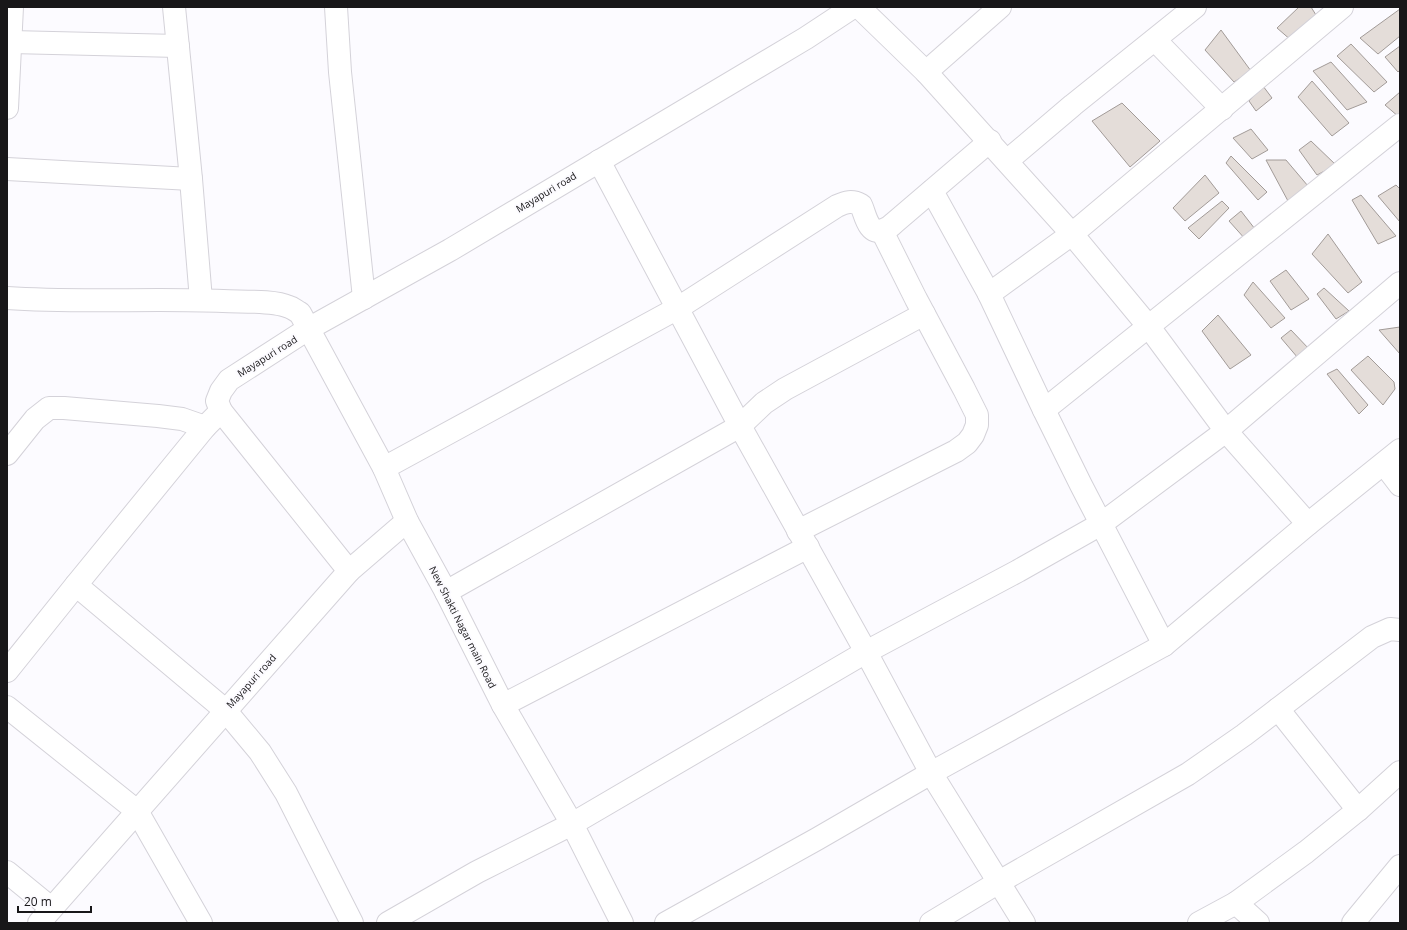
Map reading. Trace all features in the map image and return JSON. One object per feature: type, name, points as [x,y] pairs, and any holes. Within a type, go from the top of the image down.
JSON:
[{"type":"street","points":[[7,108],[12,7]]},
{"type":"street","points":[[174,7],[201,300]]},
{"type":"street","points":[[336,7],[340,72],[364,298]]},
{"type":"street","name":"Mayapuri road","points":[[221,411],[217,401],[221,391],[229,380],[308,329],[450,250],[799,42],[853,7]]},
{"type":"street","points":[[859,7],[926,72],[1072,234],[1149,327],[1226,431],[1308,524]]},
{"type":"street","points":[[926,72],[1000,7]]},
{"type":"street","points":[[1007,161],[1073,105],[1195,7]]},
{"type":"street","points":[[989,294],[1072,234],[1342,7]]},
{"type":"street","points":[[1155,40],[1222,109]]},
{"type":"street","points":[[11,42],[178,46]]},
{"type":"street","points":[[1044,410],[1400,125]]},
{"type":"street","points":[[384,468],[678,308],[836,206],[846,202],[855,201],[861,205],[871,228],[882,231],[894,224],[990,142]]},
{"type":"street","points":[[599,161],[740,426],[866,652],[931,773],[1024,923]]},
{"type":"street","points":[[7,168],[191,179]]},
{"type":"street","points":[[932,191],[989,294],[1044,410],[1164,645]]},
{"type":"street","points":[[503,705],[803,539],[956,452],[967,443],[973,435],[977,425],[977,415],[882,231]]},
{"type":"street","points":[[388,923],[477,872],[572,824],[866,652],[1101,524],[1226,431],[1400,283]]},
{"type":"street","name":"New Shakti Nagar main Road","points":[[7,298],[38,300],[201,300],[275,304],[288,306],[300,313],[384,468],[407,521],[446,592],[503,705],[572,824],[622,923]]},
{"type":"street","points":[[446,592],[740,426],[764,403],[785,389],[924,314]]},
{"type":"street","points":[[7,454],[35,419],[48,408],[64,408],[182,419],[205,427]]},
{"type":"street","points":[[7,672],[205,427],[221,411],[349,571]]},
{"type":"street","points":[[666,923],[817,839],[931,773],[1164,645],[1308,524],[1392,457],[1400,485]]},
{"type":"street","name":"Mayapuri road","points":[[45,915],[349,571],[407,521]]},
{"type":"street","points":[[76,585],[225,710],[260,752],[286,793],[352,923]]},
{"type":"street","points":[[930,923],[1188,774],[1372,637],[1390,629],[1400,630]]},
{"type":"street","points":[[7,707],[137,811],[201,923]]},
{"type":"street","points":[[1278,708],[1358,810]]},
{"type":"street","points":[[1199,923],[1236,903],[1306,852],[1358,810],[1400,772]]},
{"type":"street","points":[[1353,923],[1400,866]]},
{"type":"street","points":[[7,872],[45,915]]},
{"type":"street","points":[[1236,903],[1258,923]]},
{"type":"building","points":[[1299,7],[1311,7],[1316,15],[1292,41],[1277,28]]},
{"type":"building","points":[[1400,9],[1400,36],[1378,54],[1360,38]]},
{"type":"building","points":[[1221,30],[1251,71],[1234,82],[1205,50]]},
{"type":"building","points":[[1351,44],[1387,82],[1374,92],[1337,56]]},
{"type":"building","points":[[1400,46],[1400,70],[1398,72],[1385,57]]},
{"type":"building","points":[[1331,62],[1367,102],[1347,110],[1313,71]]},
{"type":"building","points":[[1312,81],[1349,123],[1332,136],[1298,97]]},
{"type":"building","points":[[1263,86],[1272,98],[1256,111],[1249,101]]},
{"type":"building","points":[[1400,92],[1400,116],[1399,117],[1385,105]]},
{"type":"building","points":[[1122,103],[1160,141],[1130,167],[1092,121]]},
{"type":"building","points":[[1251,129],[1268,150],[1252,159],[1233,138]]},
{"type":"building","points":[[1311,141],[1336,165],[1317,175],[1299,150]]},
{"type":"building","points":[[1231,156],[1267,192],[1258,200],[1226,163]]},
{"type":"building","points":[[1266,160],[1286,160],[1308,186],[1288,201]]},
{"type":"building","points":[[1205,175],[1219,193],[1185,221],[1173,208]]},
{"type":"building","points":[[1396,185],[1400,189],[1400,222],[1378,196]]},
{"type":"building","points":[[1361,195],[1396,236],[1378,244],[1352,200]]},
{"type":"building","points":[[1222,201],[1229,208],[1199,239],[1188,228]]},
{"type":"building","points":[[1241,211],[1255,229],[1246,240],[1229,221]]},
{"type":"building","points":[[1328,234],[1362,282],[1348,293],[1312,254]]},
{"type":"building","points":[[1286,270],[1309,299],[1291,310],[1270,281]]},
{"type":"building","points":[[1253,282],[1285,318],[1271,328],[1244,295]]},
{"type":"building","points":[[1324,288],[1349,311],[1336,319],[1317,294]]},
{"type":"building","points":[[1218,315],[1251,355],[1230,369],[1202,331]]},
{"type":"building","points":[[1400,327],[1400,354],[1379,330]]},
{"type":"building","points":[[1291,330],[1310,350],[1298,358],[1281,338]]},
{"type":"building","points":[[1368,356],[1394,382],[1395,389],[1383,405],[1351,370]]},
{"type":"building","points":[[1337,369],[1368,405],[1359,414],[1327,374]]}]
